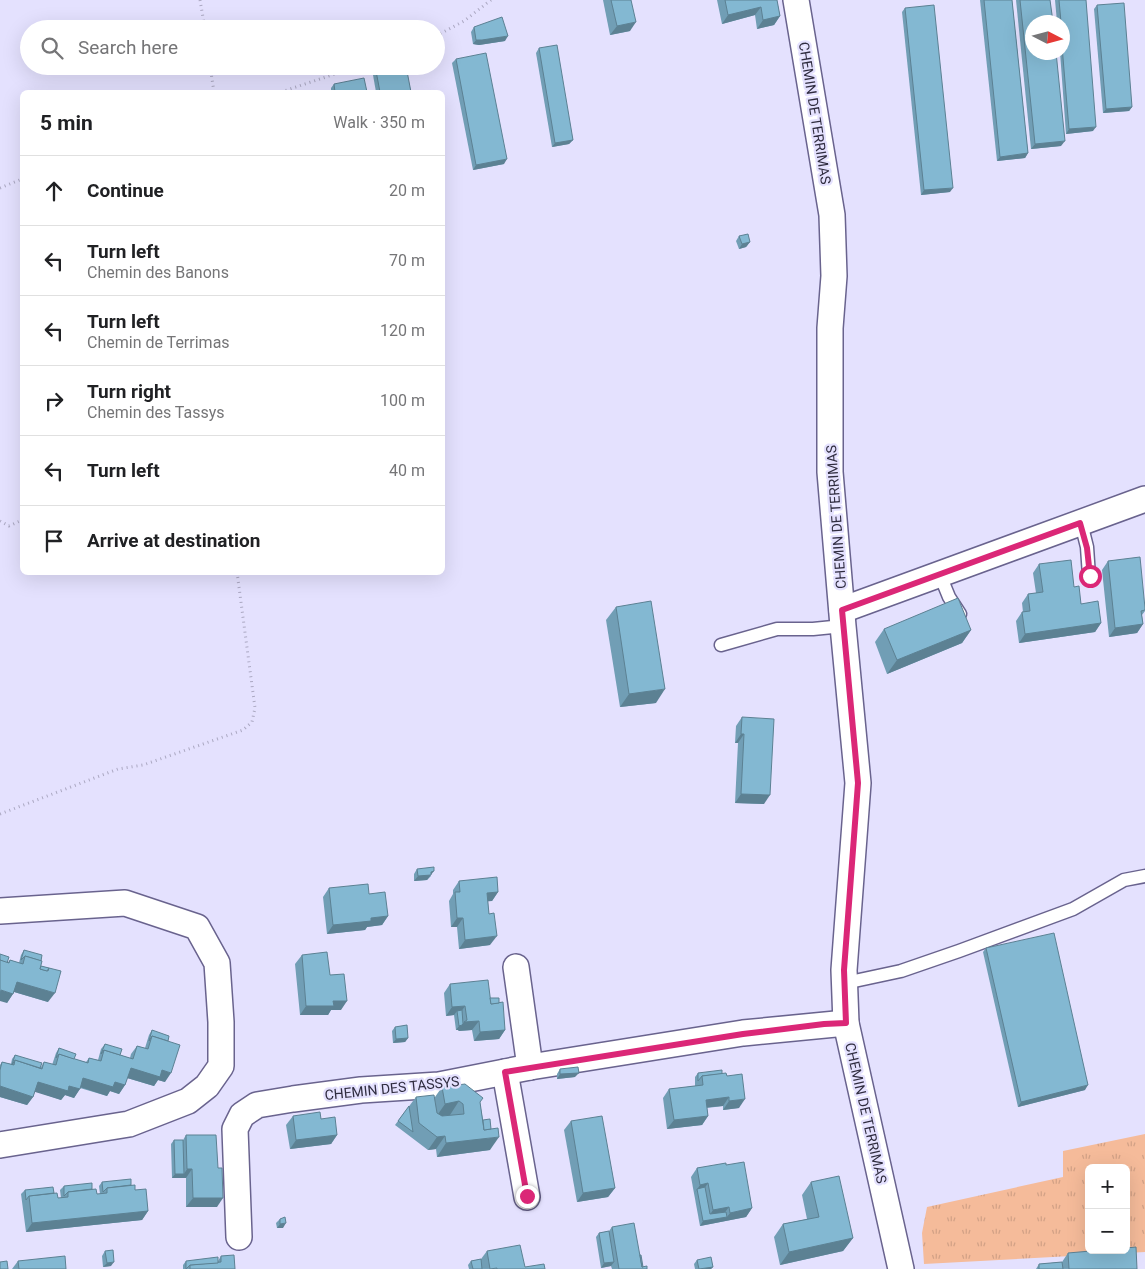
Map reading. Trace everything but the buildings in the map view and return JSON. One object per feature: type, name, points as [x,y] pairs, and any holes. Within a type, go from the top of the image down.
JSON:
[{"type":"street","name":"CHEMIN DE TERRIMAS","points":[[796,0],[832,215],[834,276],[830,328],[830,472],[858,783],[844,970],[846,1023],[901,1269]]},
{"type":"street","points":[[842,618],[940,574],[1145,499]]},
{"type":"street","points":[[0,911],[125,903],[197,927],[217,963],[221,1022],[221,1066],[207,1086],[188,1101],[129,1124],[0,1145]]},
{"type":"street","points":[[516,967],[530,1067]]},
{"type":"street","name":"CHEMIN DES TASSYS","points":[[239,1237],[235,1129],[242,1115],[257,1105],[361,1090],[438,1085],[530,1067],[743,1034],[846,1023]]},
{"type":"street","points":[[505,1072],[527,1196]]},
{"type":"lane","points":[[1080,523],[1087,548],[1090,576]]},
{"type":"lane","points":[[940,574],[949,597],[960,614]]},
{"type":"lane","points":[[721,645],[777,629],[814,629],[842,618]]},
{"type":"lane","points":[[845,983],[901,971],[1073,909],[1124,880],[1145,876]]},
{"type":"path","points":[[200,0],[203,20]]},
{"type":"path","points":[[445,31],[464,21],[491,0]]},
{"type":"path","points":[[211,75],[214,90]]},
{"type":"path","points":[[286,90],[332,75]]},
{"type":"path","points":[[0,188],[20,180]]},
{"type":"path","points":[[0,521],[9,526],[20,521]]},
{"type":"path","points":[[0,814],[118,769],[143,765],[243,730],[252,722],[255,708],[237,575]]},
{"type":"green space","points":[[1145,1134],[1145,1252],[1130,1253],[1130,1164],[1085,1164],[1085,1254],[1108,1254],[924,1264],[922,1233],[927,1207],[1063,1177],[1063,1151]]},
{"type":"route","points":[[527,1196],[505,1072],[743,1034],[846,1023],[844,970],[858,783],[842,610],[1080,523],[1087,548],[1090,576]]}]
